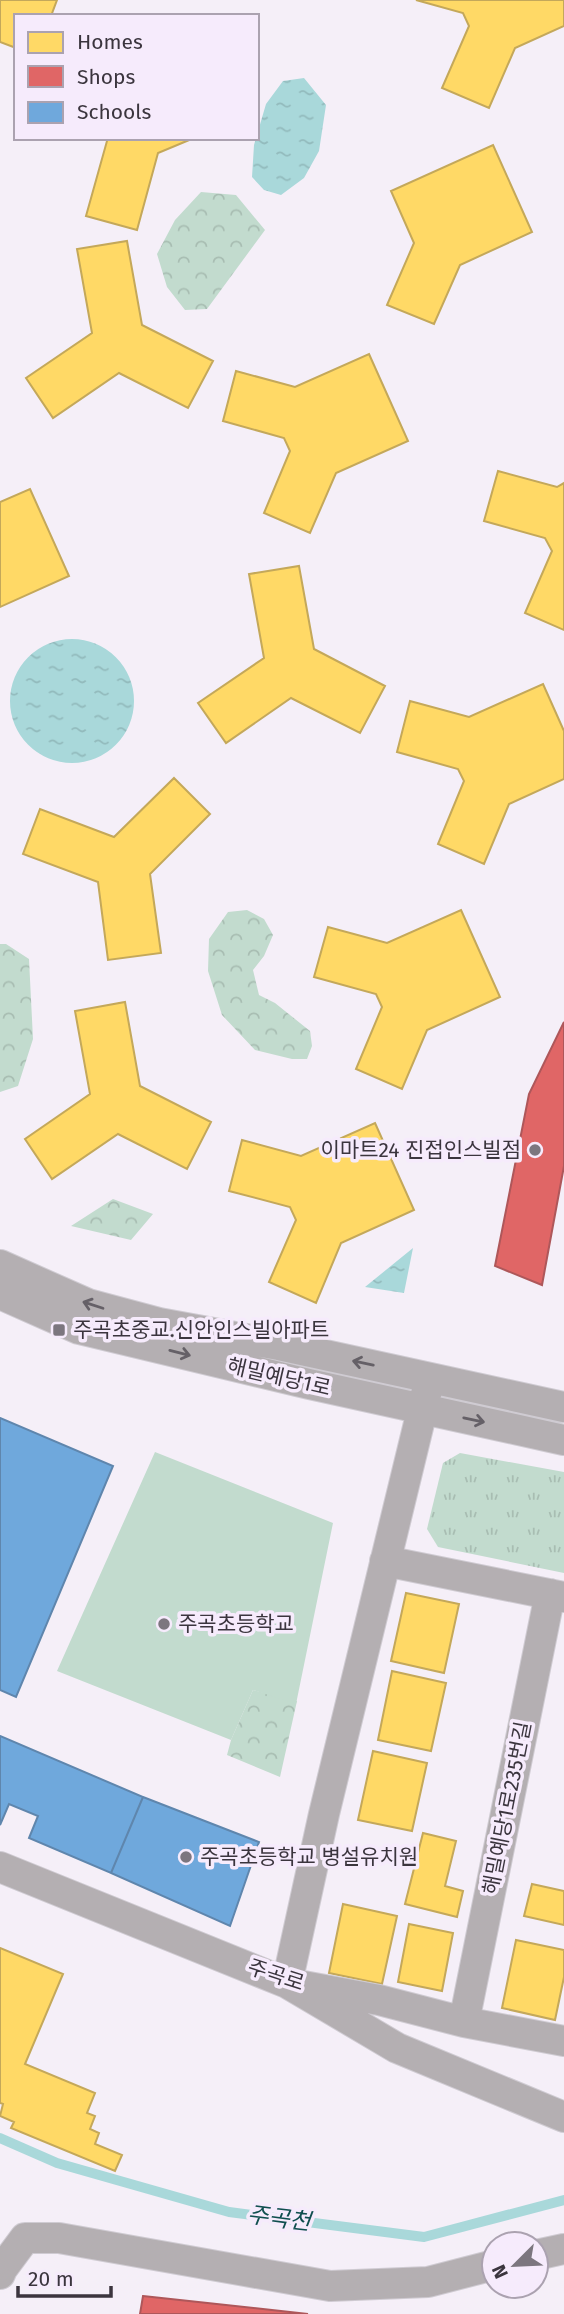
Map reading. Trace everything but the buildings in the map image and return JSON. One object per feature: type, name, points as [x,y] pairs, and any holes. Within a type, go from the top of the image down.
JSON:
[{"type":"street","name":"해밀예당1로","points":[[0,1265],[88,1304],[159,1323],[279,1345],[564,1407]]},
{"type":"street","name":"해밀예당1로","points":[[0,1294],[79,1329],[422,1410],[564,1440]]},
{"type":"street","points":[[430,1378],[324,1814],[287,1983],[397,2048],[564,2117]]},
{"type":"street","name":"해밀예당1로235번길","points":[[385,1561],[557,1596],[464,2022]]},
{"type":"street","name":"주곡로","points":[[0,1867],[287,1983],[379,2000],[464,2022],[564,2041]]},
{"type":"street","points":[[0,2274],[26,2238],[59,2238],[330,2286],[428,2282],[480,2269]]},
{"type":"green space","points":[[201,192],[236,195],[265,230],[207,309],[185,310],[167,287],[157,254],[175,220]]},
{"type":"green space","points":[[247,910],[264,919],[273,935],[264,956],[253,970],[259,995],[275,1003],[310,1031],[312,1046],[307,1059],[292,1059],[255,1050],[222,1015],[208,971],[209,939],[228,912]]},
{"type":"green space","points":[[0,944],[6,944],[29,959],[33,1039],[18,1086],[0,1092]]},
{"type":"green space","points":[[113,1199],[153,1214],[131,1240],[71,1226]]},
{"type":"green space","points":[[155,1452],[333,1523],[296,1704],[253,1690],[231,1740],[57,1671]]},
{"type":"green space","points":[[460,1453],[564,1472],[564,1573],[438,1547],[427,1529],[443,1463]]},
{"type":"green space","points":[[253,1690],[297,1701],[280,1777],[227,1755]]},
{"type":"water","points":[[304,78],[326,105],[319,151],[304,178],[281,195],[264,190],[252,177],[254,145],[255,140],[259,140],[259,128],[266,104],[283,81]]},
{"type":"water","points":[[72,639],[96,644],[116,657],[129,677],[134,701],[129,725],[116,745],[96,758],[72,763],[48,758],[28,745],[15,725],[10,701],[15,677],[28,657],[48,644]]},
{"type":"water","points":[[413,1248],[404,1293],[365,1287]]},
{"type":"waterway","name":"주곡천","points":[[0,2138],[57,2163],[229,2212],[424,2237],[564,2200]]},
{"type":"place","name":"이마트24 진접인스빌점","points":[[535,1150]]},
{"type":"place","name":"주곡초중교.신안인스빌아파트","points":[[59,1330]]},
{"type":"place","name":"주곡초등학교","points":[[164,1624]]},
{"type":"place","name":"주곡초등학교 병설유치원","points":[[186,1857]]}]
